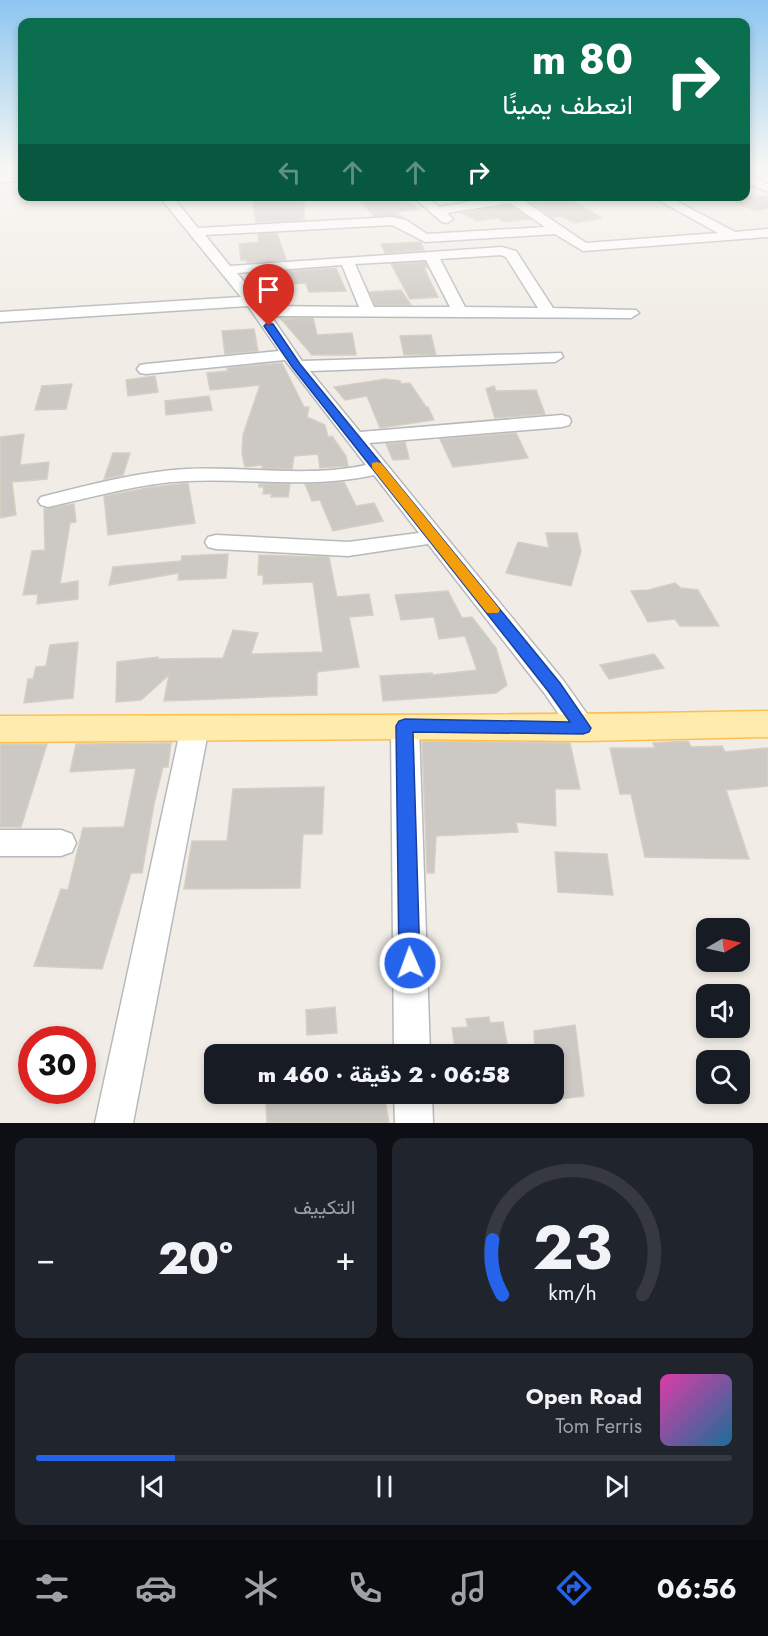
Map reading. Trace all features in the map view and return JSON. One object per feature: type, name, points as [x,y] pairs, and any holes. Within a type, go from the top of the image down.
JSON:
[{"type":"main road","points":[[0,729],[405,726],[583,728],[768,724]]},
{"type":"street","points":[[187,222],[255,306],[292,360],[554,687],[583,728]]},
{"type":"street","points":[[195,232],[372,222]]},
{"type":"street","points":[[400,222],[415,234],[425,238],[560,230]]},
{"type":"street","points":[[452,222],[470,236]]},
{"type":"street","points":[[548,222],[583,247],[768,233]]},
{"type":"street","points":[[707,222],[732,236]]},
{"type":"street","points":[[227,270],[502,251],[511,254],[549,313]]},
{"type":"street","points":[[431,255],[460,313]]},
{"type":"street","points":[[351,260],[348,263],[369,312]]},
{"type":"street","points":[[0,317],[255,306],[369,312],[631,313]]},
{"type":"street","points":[[147,369],[292,360],[555,357]]},
{"type":"street","points":[[355,438],[562,422]]},
{"type":"street","points":[[48,501],[172,476],[327,476],[378,468]]},
{"type":"street","points":[[216,542],[348,549],[434,537]]},
{"type":"street","points":[[405,726],[412,1044]]},
{"type":"street","points":[[114,1123],[195,727]]},
{"type":"street","points":[[0,843],[61,843]]},
{"type":"street","points":[[413,1104],[414,1123]]},
{"type":"building","points":[[277,233],[286,260],[247,263],[247,260],[241,260],[239,244],[259,242],[258,234]]},
{"type":"building","points":[[421,242],[424,250],[385,253],[381,244]]},
{"type":"building","points":[[425,262],[427,268],[424,268],[438,297],[410,299],[391,264]]},
{"type":"building","points":[[336,268],[346,291],[309,292],[306,283],[258,286],[255,274]]},
{"type":"building","points":[[401,290],[411,305],[375,305],[370,292]]},
{"type":"building","points":[[313,318],[317,335],[352,333],[356,355],[312,355],[281,319]]},
{"type":"building","points":[[254,329],[258,351],[225,354],[222,331]]},
{"type":"building","points":[[431,335],[436,355],[404,355],[400,336]]},
{"type":"building","points":[[282,363],[304,407],[309,407],[307,417],[325,425],[328,437],[332,436],[346,456],[348,466],[320,468],[318,454],[294,456],[292,469],[262,468],[262,465],[245,467],[242,454],[243,435],[260,385],[210,390],[207,373],[228,371],[227,368]]},
{"type":"building","points":[[155,376],[158,392],[128,396],[126,380]]},
{"type":"building","points":[[386,379],[400,381],[401,384],[410,383],[428,407],[434,420],[380,428],[367,396],[345,400],[334,387]]},
{"type":"building","points":[[72,384],[66,409],[35,410],[42,386]]},
{"type":"building","points":[[494,386],[496,391],[536,390],[545,414],[495,418],[486,389]]},
{"type":"building","points":[[209,396],[212,410],[166,415],[165,401]]},
{"type":"building","points":[[516,433],[528,458],[453,467],[440,439]]},
{"type":"building","points":[[24,434],[20,465],[49,462],[47,479],[12,482],[16,515],[0,518],[0,437]]},
{"type":"building","points":[[405,442],[409,459],[393,460],[386,444]]},
{"type":"building","points":[[113,453],[130,453],[123,475],[104,479]]},
{"type":"building","points":[[344,482],[356,506],[374,503],[383,521],[333,531],[320,500],[312,501],[305,484]]},
{"type":"building","points":[[188,483],[195,523],[108,535],[104,496]]},
{"type":"building","points":[[259,484],[290,484],[288,497],[271,497],[272,494],[263,494],[264,487],[259,487]]},
{"type":"building","points":[[74,504],[76,522],[70,523],[60,584],[78,581],[78,599],[37,604],[38,594],[23,595],[32,551],[45,550],[44,509]]},
{"type":"building","points":[[546,533],[577,533],[581,551],[571,586],[506,573],[518,542],[549,548]]},
{"type":"building","points":[[228,554],[226,578],[178,580],[179,573],[109,585],[113,567],[181,561],[182,556]]},
{"type":"building","points":[[259,555],[329,557],[337,597],[369,594],[373,615],[349,617],[359,667],[317,672],[317,695],[164,701],[169,675],[141,700],[116,702],[117,662],[158,657],[158,659],[223,658],[233,630],[258,633],[251,654],[323,652],[313,582],[263,584],[263,575],[258,575]]},
{"type":"building","points":[[675,583],[681,588],[698,590],[719,626],[680,626],[675,619],[648,622],[631,591],[648,590]]},
{"type":"building","points":[[448,591],[462,618],[472,617],[496,648],[507,685],[496,693],[383,701],[380,676],[432,673],[433,675],[477,670],[465,636],[439,639],[434,617],[401,620],[395,595]]},
{"type":"building","points":[[78,642],[73,698],[24,703],[28,679],[33,679],[36,667],[46,666],[50,645]]},
{"type":"building","points":[[654,654],[664,668],[609,679],[600,665]]},
{"type":"building","points":[[422,741],[570,743],[580,789],[555,789],[556,826],[516,822],[518,832],[436,836],[434,873],[427,873]]},
{"type":"building","points":[[688,741],[691,747],[722,746],[725,752],[768,748],[768,786],[726,790],[749,859],[645,857],[631,794],[620,794],[610,748],[655,748],[653,743]]},
{"type":"building","points":[[171,743],[168,767],[163,767],[154,804],[142,873],[131,873],[102,969],[34,966],[61,889],[68,890],[83,828],[124,827],[136,768],[70,772],[76,744]]},
{"type":"building","points":[[0,744],[47,744],[21,827],[0,827]]},
{"type":"building","points":[[324,787],[322,834],[303,834],[300,888],[184,889],[192,841],[227,841],[233,789]]},
{"type":"building","points":[[555,852],[607,854],[613,895],[558,892]]},
{"type":"building","points":[[335,1007],[337,1033],[307,1035],[306,1010]]},
{"type":"building","points":[[489,1017],[490,1023],[503,1022],[507,1044],[454,1044],[452,1028],[468,1027],[466,1019]]},
{"type":"building","points":[[575,1025],[584,1096],[564,1099],[564,1044],[535,1044],[534,1031]]},
{"type":"building","points":[[266,1104],[386,1104],[389,1123],[267,1123]]},
{"type":"slow traffic","points":[[377,466],[492,610]]},
{"type":"route","points":[[269,326],[288,355],[554,687],[583,728],[405,726],[410,963]]}]
